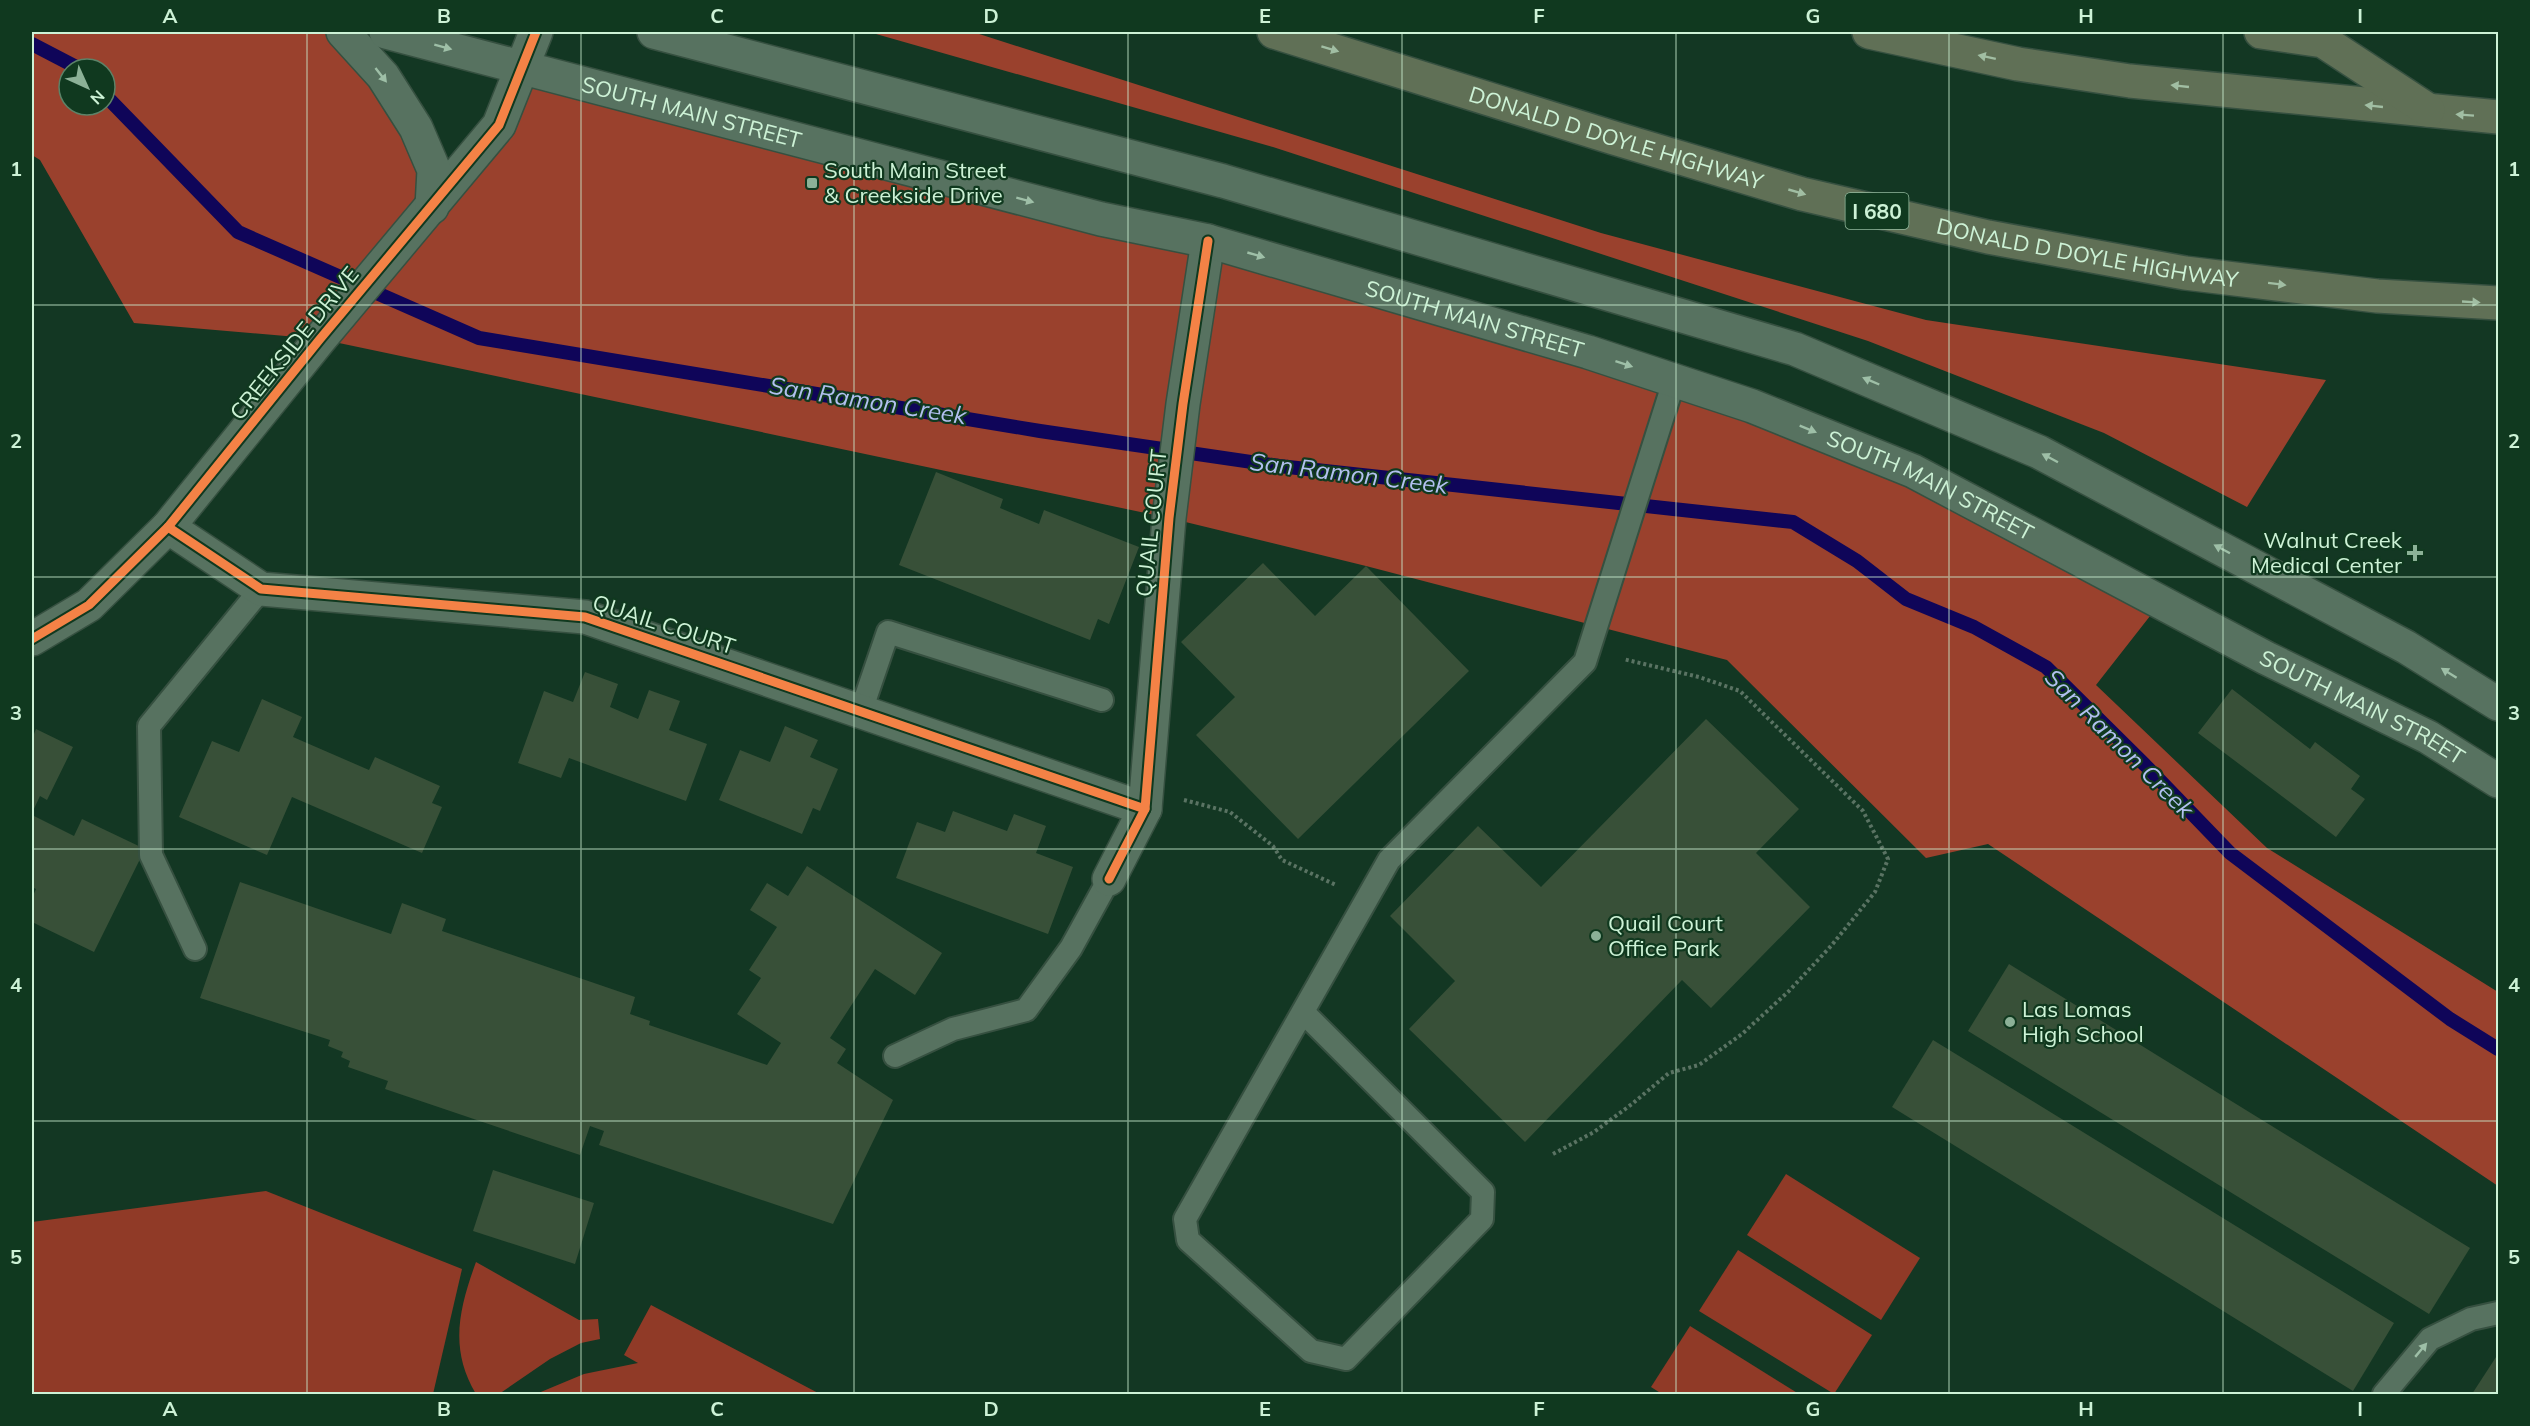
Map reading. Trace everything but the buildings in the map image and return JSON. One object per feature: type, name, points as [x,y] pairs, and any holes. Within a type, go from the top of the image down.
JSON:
[{"type":"highway","name":"DONALD D DOYLE HIGHWAY","points":[[1274,32],[1602,135],[1802,194],[1988,237],[2185,273],[2378,296],[2499,303]]},
{"type":"highway","points":[[1869,32],[2018,64],[2130,81],[2499,117]]},
{"type":"highway","points":[[2261,32],[2323,41],[2432,112]]},
{"type":"main road","points":[[343,32],[383,76],[416,128],[434,170],[425,215]]},
{"type":"main road","name":"SOUTH MAIN STREET","points":[[386,32],[1101,219],[1208,242],[1588,352],[1752,406],[1913,471],[2266,658],[2428,737],[2499,781]]},
{"type":"main road","name":"CREEKSIDE DRIVE","points":[[32,639],[89,604],[168,527],[320,339],[500,125],[536,32]]},
{"type":"main road","points":[[654,32],[1223,181],[1795,349],[2039,452],[2406,647],[2499,704]]},
{"type":"main road","name":"QUAIL COURT","points":[[1108,879],[1146,800],[1169,518],[1183,404],[1208,242]]},
{"type":"main road","name":"QUAIL COURT","points":[[168,527],[261,589],[585,617],[861,711],[1146,800]]},
{"type":"lane","points":[[1303,1012],[1484,1191],[1482,1219],[1346,1359],[1311,1351],[1188,1240],[1185,1219],[1389,860],[1585,662],[1674,381]]},
{"type":"lane","points":[[195,949],[151,855],[149,726],[261,589]]},
{"type":"lane","points":[[861,711],[888,632],[1102,700]]},
{"type":"lane","points":[[895,1056],[952,1029],[1026,1010],[1071,948],[1108,879]]},
{"type":"lane","points":[[2384,1395],[2430,1339],[2471,1319],[2499,1313]]},
{"type":"path","points":[[1553,1154],[1594,1132],[1669,1073],[1699,1065],[1742,1034],[1788,992],[1831,946],[1875,892],[1888,859],[1863,811],[1740,692],[1699,677],[1611,657],[1585,662]]},
{"type":"path","points":[[1146,800],[1230,812],[1273,846],[1282,860],[1367,899]]},
{"type":"shaded area","points":[[32,32],[343,32],[383,76],[432,206],[522,68],[1752,406],[2161,602],[2096,685],[2267,848],[2498,992],[2498,1186],[1988,844],[1926,858],[1727,660],[1366,566],[1169,518],[320,339],[134,323],[40,160],[32,155]]},
{"type":"shaded area","points":[[869,32],[973,32],[1601,233],[1926,320],[2326,380],[2247,507],[2104,433],[1868,341],[1273,147]]},
{"type":"shaded area","points":[[1786,1174],[1920,1258],[1881,1320],[1747,1235]]},
{"type":"shaded area","points":[[266,1191],[462,1269],[433,1394],[32,1394],[32,1222]]},
{"type":"shaded area","points":[[1738,1250],[1872,1335],[1834,1394],[1699,1311]]},
{"type":"shaded area","points":[[476,1262],[579,1320],[598,1319],[600,1339],[581,1343],[550,1359],[499,1394],[476,1394],[462,1361],[460,1329],[465,1296]]},
{"type":"shaded area","points":[[651,1305],[820,1394],[536,1394],[584,1374],[638,1363],[624,1355]]},
{"type":"shaded area","points":[[1690,1326],[1799,1394],[1662,1394],[1651,1387]]},
{"type":"waterway","name":"San Ramon Creek","points":[[32,44],[57,57]]},
{"type":"waterway","name":"San Ramon Creek","points":[[117,107],[238,232],[479,338],[1040,431],[1279,466],[1793,522],[1857,561],[1906,599],[1974,627],[2046,667],[2230,853],[2450,1019],[2498,1049]]},
{"type":"cycle path","points":[[32,639],[89,605],[168,527],[320,339],[499,125],[536,32]]},
{"type":"cycle path","points":[[1145,809],[1169,518],[1183,404],[1208,241]]},
{"type":"cycle path","points":[[168,527],[261,589],[585,617],[1145,809],[1109,879]]},
{"type":"place","name":"South Main Street & Creekside Drive","points":[[812,183]]},
{"type":"place","name":"Walnut Creek Medical Center","points":[[2415,553]]},
{"type":"place","name":"Quail Court Office Park","points":[[1596,936]]},
{"type":"place","name":"Las Lomas High School","points":[[2010,1022]]}]
